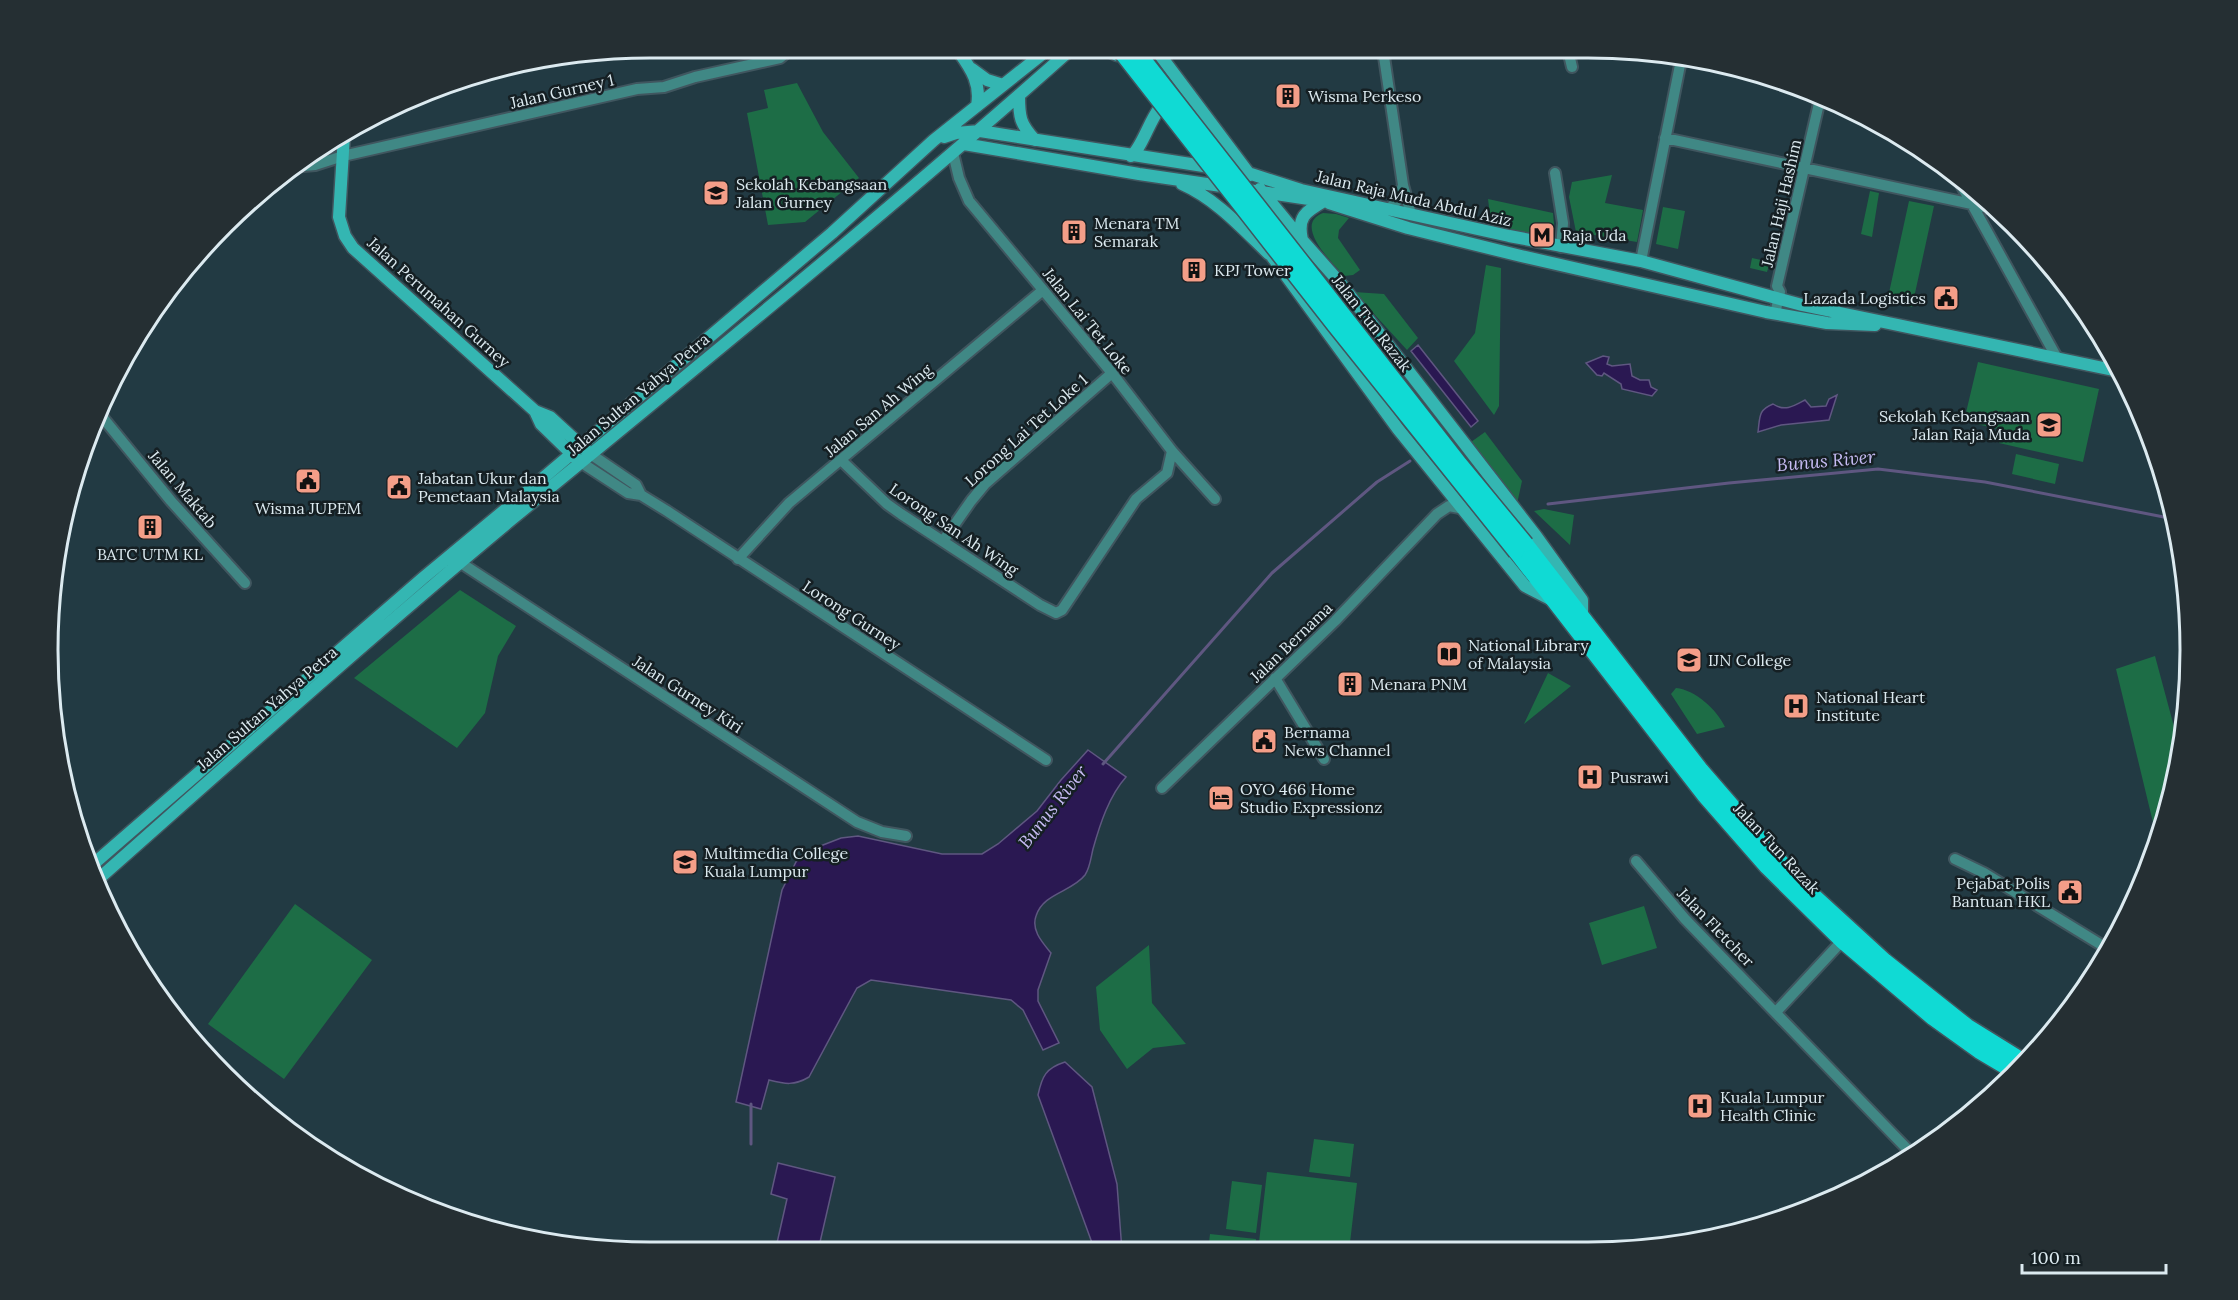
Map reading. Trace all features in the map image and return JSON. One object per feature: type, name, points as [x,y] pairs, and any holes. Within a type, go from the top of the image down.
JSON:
[{"type":"main road","points":[[964,58],[972,69],[987,80],[1003,86]]},
{"type":"main road","name":"Jalan Sultan Yahya Petra","points":[[98,860],[325,670],[576,450],[832,233],[934,140],[1037,58]]},
{"type":"main road","name":"Jalan Sultan Yahya Petra","points":[[103,874],[325,670],[461,563],[677,382],[856,237],[1061,58]]},
{"type":"main road","name":"Jalan Tun Razak","points":[[1120,58],[1335,326],[1521,548],[1582,615],[1726,801],[1814,896],[1885,961],[1947,1011],[2016,1058]]},
{"type":"main road","name":"Jalan Tun Razak","points":[[1120,58],[1316,315],[1398,429],[1525,586],[1556,602]]},
{"type":"main road","name":"Jalan Tun Razak","points":[[1142,58],[1460,464],[1521,548],[1556,602],[1704,795],[1738,835],[1842,941],[1933,1018],[2007,1067]]},
{"type":"main road","name":"Jalan Tun Razak","points":[[1162,58],[1262,191],[1353,300],[1536,536],[1582,600],[1582,615]]},
{"type":"main road","points":[[972,69],[978,85],[977,106]]},
{"type":"main road","points":[[1019,95],[1021,121],[1024,129],[1035,140]]},
{"type":"main road","points":[[1131,156],[1137,150],[1146,128],[1159,109]]},
{"type":"main road","name":"Jalan Raja Muda Abdul Aziz","points":[[934,140],[956,133],[980,131],[1248,173],[1301,190],[1561,247],[1641,261],[1836,313],[1885,321],[2108,369]]},
{"type":"main road","name":"Jalan Perumahan Gurney","points":[[344,144],[339,216],[345,236],[353,248],[535,411],[540,424],[587,459]]},
{"type":"main road","name":"Jalan Raja Muda Abdul Aziz","points":[[964,144],[1170,179],[1324,201],[1408,228],[1770,313],[1834,324],[1873,326],[1885,321]]},
{"type":"main road","points":[[1170,179],[1198,191],[1269,254]]},
{"type":"main road","points":[[1302,240],[1300,224],[1304,216],[1324,201]]},
{"type":"main road","points":[[1408,228],[1411,214]]},
{"type":"main road","points":[[1316,315],[1316,298],[1322,291],[1330,288],[1353,300]]},
{"type":"street","name":"Jalan Gurney 1","points":[[311,165],[343,156],[637,89],[663,87],[780,58]]},
{"type":"street","points":[[1384,58],[1403,185],[1411,214]]},
{"type":"street","points":[[1570,58],[1572,67]]},
{"type":"street","points":[[1641,261],[1680,66]]},
{"type":"street","name":"Jalan Haji Hashim","points":[[1770,313],[1774,298],[1780,292],[1777,285],[1818,106]]},
{"type":"street","points":[[1665,138],[1978,205]]},
{"type":"street","name":"Jalan Lai Tet Loke","points":[[953,153],[961,184],[969,201],[1112,373],[1173,451],[1215,499]]},
{"type":"street","points":[[1555,173],[1563,223],[1561,247]]},
{"type":"street","points":[[1389,209],[1398,200],[1403,185]]},
{"type":"street","points":[[1968,197],[2057,358]]},
{"type":"street","name":"Jalan San Ah Wing","points":[[738,559],[789,502],[1043,290]]},
{"type":"street","name":"Lorong Lai Tet Loke 1","points":[[943,542],[983,487],[1112,373]]},
{"type":"street","name":"Jalan Maktab","points":[[105,421],[171,501],[245,584]]},
{"type":"street","name":"Lorong San Ah Wing","points":[[842,460],[887,504],[1040,605],[1056,613],[1062,610],[1136,499],[1167,473],[1173,451]]},
{"type":"street","name":"Lorong Gurney","points":[[587,459],[628,493],[641,495],[1046,760]]},
{"type":"street","name":"Jalan Bernama","points":[[1162,788],[1335,621],[1437,514],[1444,503],[1448,488]]},
{"type":"street","points":[[1437,514],[1449,506],[1464,509]]},
{"type":"street","name":"Jalan Gurney Kiri","points":[[461,563],[857,822],[882,832],[906,836]]},
{"type":"street","points":[[1275,678],[1324,759]]},
{"type":"street","points":[[1956,859],[1984,873],[2101,945]]},
{"type":"street","name":"Jalan Fletcher","points":[[1636,861],[1685,919],[1907,1148]]},
{"type":"street","points":[[1776,1012],[1842,941]]},
{"type":"green space","points":[[797,83],[823,132],[859,178],[805,222],[768,225],[747,113],[768,108],[764,90]]},
{"type":"green space","points":[[1612,175],[1605,203],[1643,210],[1637,242],[1576,232],[1569,197],[1572,182]]},
{"type":"green space","points":[[1870,191],[1879,193],[1872,237],[1861,234]]},
{"type":"green space","points":[[1488,199],[1553,213],[1552,234],[1546,238],[1499,228],[1491,223]]},
{"type":"green space","points":[[1909,201],[1934,206],[1912,307],[1887,302]]},
{"type":"green space","points":[[1663,207],[1685,211],[1678,249],[1656,244]]},
{"type":"green space","points":[[1323,213],[1349,218],[1339,230],[1338,238],[1360,270],[1353,275],[1344,276],[1324,254],[1313,235],[1312,226],[1315,219]]},
{"type":"green space","points":[[1752,258],[1770,262],[1767,272],[1750,268]]},
{"type":"green space","points":[[1486,265],[1501,268],[1499,406],[1494,415],[1454,361],[1475,333]]},
{"type":"green space","points":[[1354,292],[1384,294],[1418,338],[1407,350]]},
{"type":"green space","points":[[1978,362],[2099,389],[2083,462],[1999,443],[2002,430],[1964,421]]},
{"type":"green space","points":[[1485,432],[1522,481],[1517,504],[1471,442]]},
{"type":"green space","points":[[2016,454],[2059,464],[2055,484],[2012,474]]},
{"type":"green space","points":[[1544,509],[1574,515],[1570,545],[1534,511]]},
{"type":"green space","points":[[460,590],[516,626],[498,656],[485,713],[457,748],[354,678]]},
{"type":"green space","points":[[2155,656],[2174,727],[2168,765],[2153,823],[2116,669]]},
{"type":"green space","points":[[1548,673],[1571,686],[1524,724]]},
{"type":"green space","points":[[1676,688],[1691,693],[1705,702],[1717,714],[1725,727],[1697,734],[1671,694]]},
{"type":"green space","points":[[295,904],[372,960],[284,1079],[208,1024]]},
{"type":"green space","points":[[1644,906],[1657,948],[1602,965],[1589,923]]},
{"type":"green space","points":[[1149,945],[1152,1003],[1186,1044],[1153,1048],[1127,1069],[1100,1030],[1096,987]]},
{"type":"green space","points":[[1314,1139],[1354,1144],[1350,1177],[1309,1172]]},
{"type":"green space","points":[[1267,1172],[1357,1183],[1350,1242],[1259,1242]]},
{"type":"green space","points":[[1232,1181],[1262,1185],[1256,1233],[1226,1229]]},
{"type":"green space","points":[[1210,1234],[1256,1239],[1256,1242],[1209,1242]]},
{"type":"water","points":[[1418,345],[1478,421],[1471,427],[1411,351]]},
{"type":"water","points":[[1603,356],[1609,357],[1607,364],[1612,366],[1630,364],[1632,376],[1640,380],[1649,380],[1651,387],[1657,390],[1652,396],[1622,389],[1621,384],[1604,373],[1602,376],[1597,375],[1586,363]]},
{"type":"water","points":[[1837,395],[1829,420],[1781,425],[1758,432],[1762,412],[1768,406],[1773,404],[1785,408],[1805,400],[1811,407],[1826,406],[1829,399]]},
{"type":"water","points":[[1088,750],[1126,777],[1106,811],[1085,875],[1045,902],[1036,916],[1036,931],[1051,953],[1038,990],[1038,1001],[1059,1043],[1043,1050],[1023,1010],[1011,1000],[871,980],[857,988],[809,1077],[799,1082],[789,1083],[769,1080],[761,1109],[736,1102],[782,890],[796,862],[805,852],[841,838],[858,836],[942,854],[982,854],[998,844],[1037,811]]},
{"type":"water","points":[[1065,1062],[1092,1087],[1117,1184],[1121,1242],[1092,1242],[1038,1095],[1041,1083],[1053,1067]]},
{"type":"water","points":[[778,1163],[835,1177],[820,1242],[777,1242],[787,1199],[771,1194]]},
{"type":"waterway","name":"Bunus River","points":[[1103,764],[1272,573],[1377,482],[1410,461]]},
{"type":"waterway","name":"Bunus River","points":[[1548,504],[1878,469],[1985,482],[2164,517]]},
{"type":"waterway","name":"Bunus River","points":[[751,1104],[751,1144]]},
{"type":"place","name":"Wisma Perkeso","points":[[1288,96]]},
{"type":"place","name":"Sekolah Kebangsaan Jalan Gurney","points":[[716,193]]},
{"type":"place","name":"Menara TM Semarak","points":[[1074,232]]},
{"type":"place","name":"Raja Uda","points":[[1542,235]]},
{"type":"place","name":"KPJ Tower","points":[[1194,270]]},
{"type":"place","name":"Lazada Logistics","points":[[1946,298]]},
{"type":"place","name":"Sekolah Kebangsaan Jalan Raja Muda","points":[[2049,425]]},
{"type":"place","name":"Wisma JUPEM","points":[[308,481]]},
{"type":"place","name":"Jabatan Ukur dan Pemetaan Malaysia","points":[[399,487]]},
{"type":"place","name":"BATC UTM KL","points":[[150,527]]},
{"type":"place","name":"National Library of Malaysia","points":[[1449,654]]},
{"type":"place","name":"IJN College","points":[[1689,660]]},
{"type":"place","name":"Menara PNM","points":[[1350,684]]},
{"type":"place","name":"National Heart Institute","points":[[1796,706]]},
{"type":"place","name":"Bernama News Channel","points":[[1264,741]]},
{"type":"place","name":"Pusrawi","points":[[1590,777]]},
{"type":"place","name":"OYO 466 Home Studio Expressionz","points":[[1221,798]]},
{"type":"place","name":"Multimedia College Kuala Lumpur","points":[[685,862]]},
{"type":"place","name":"Pejabat Polis Bantuan HKL","points":[[2070,892]]},
{"type":"place","name":"Kuala Lumpur Health Clinic","points":[[1700,1106]]}]
